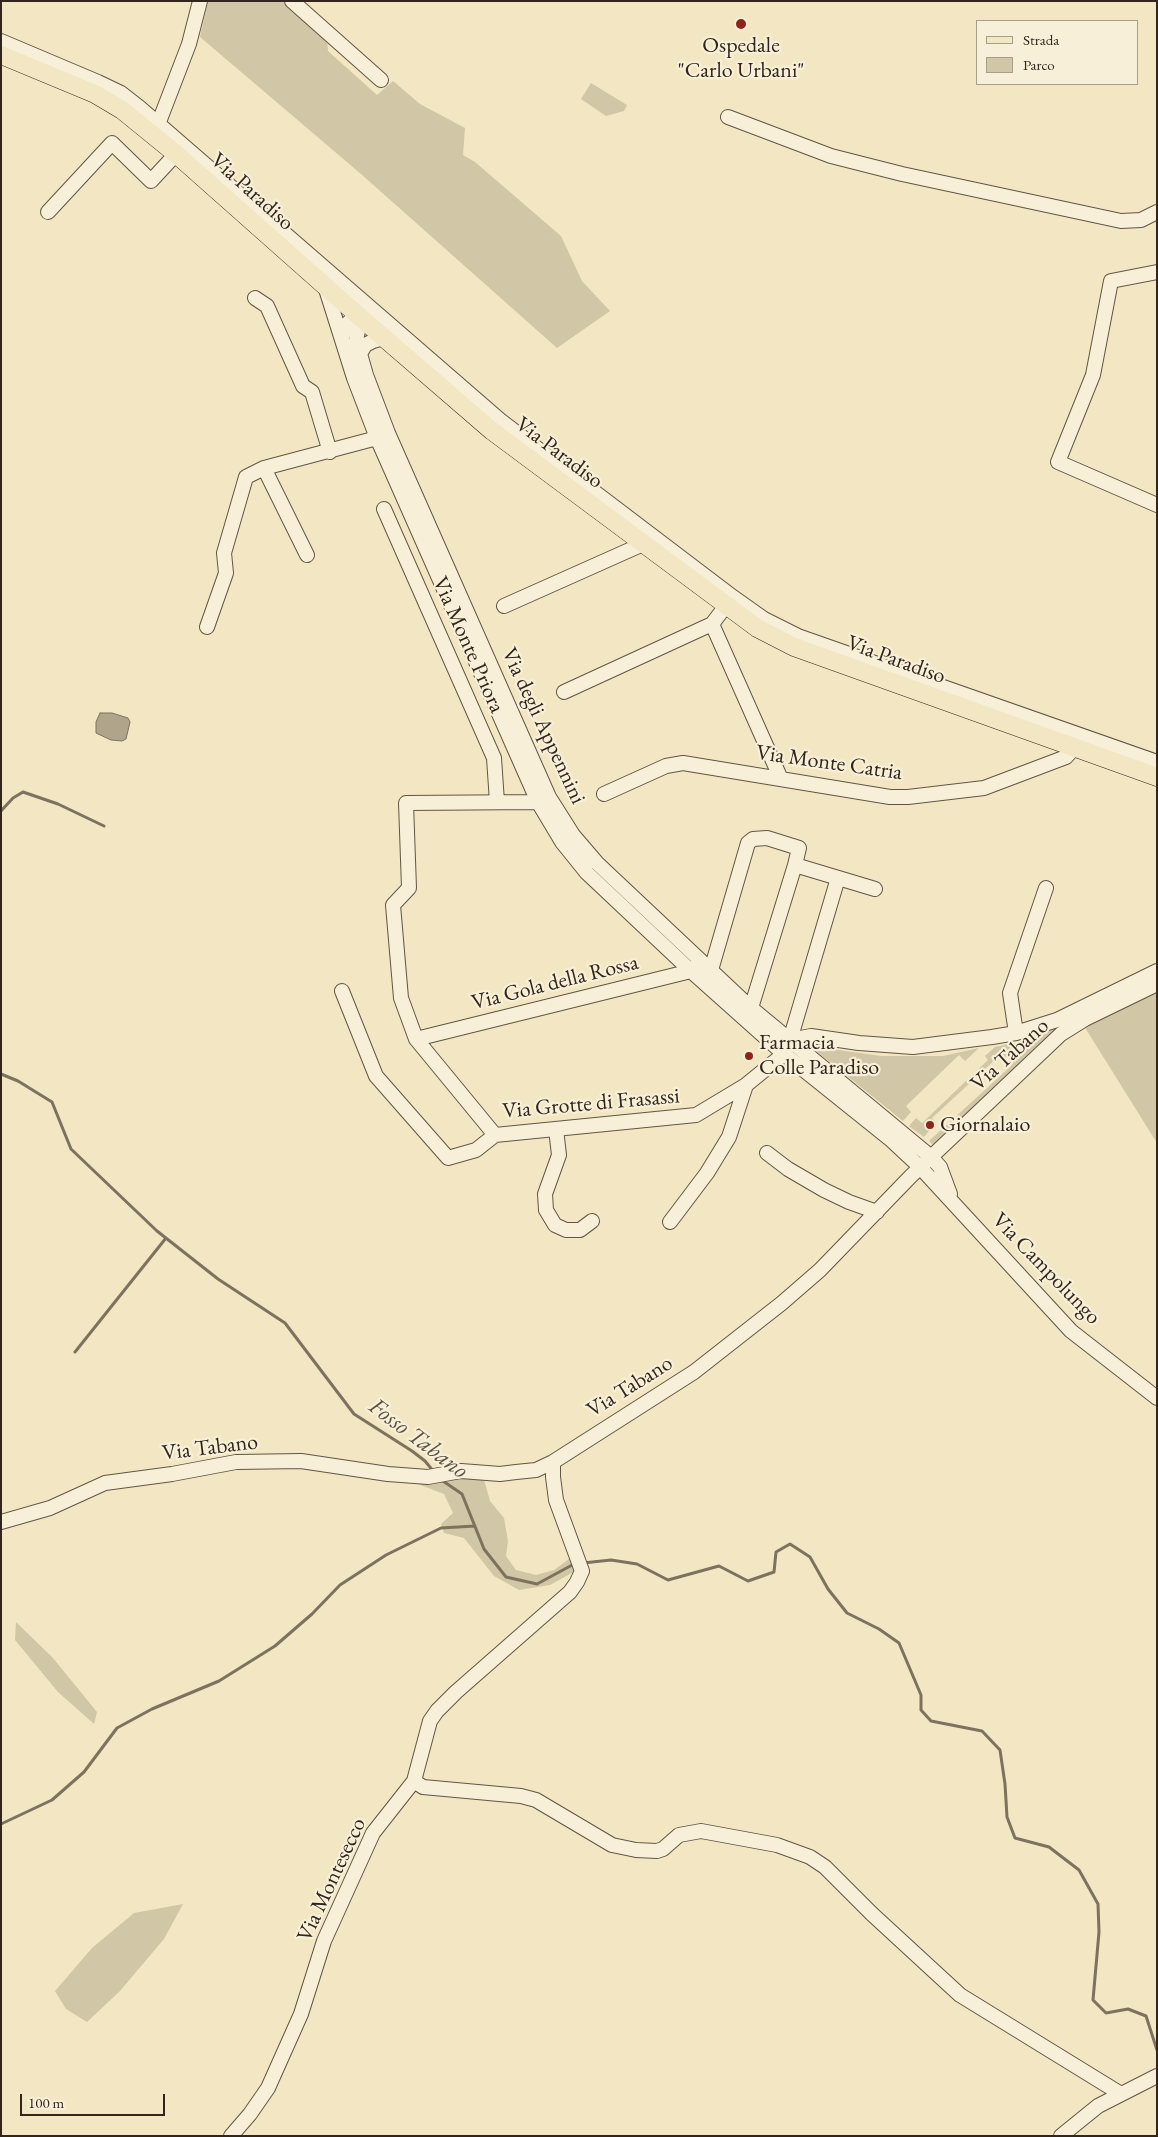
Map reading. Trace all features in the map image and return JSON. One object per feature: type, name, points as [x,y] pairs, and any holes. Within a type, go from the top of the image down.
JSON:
[{"type":"main road","name":"Via Paradiso","points":[[1,54],[96,94],[122,110],[176,154],[384,338],[643,544],[725,607],[757,628],[794,647],[1155,766]]},
{"type":"street","points":[[159,122],[189,44],[200,1]]},
{"type":"street","points":[[292,1],[381,80]]},
{"type":"street","points":[[1,41],[106,86],[121,94],[159,122],[496,426],[764,618],[798,636],[1077,741]]},
{"type":"street","points":[[728,117],[832,156],[902,174],[1121,221],[1141,220],[1157,212]]},
{"type":"street","points":[[48,212],[112,144],[151,181],[176,154]]},
{"type":"street","points":[[1157,272],[1111,281],[1093,375],[1058,462],[1157,504]]},
{"type":"street","name":"Via degli Appennini","points":[[325,286],[354,378],[377,438],[562,842],[588,873],[691,971],[784,1054],[890,1139],[920,1167]]},
{"type":"street","points":[[254,298],[267,306],[303,386],[312,392],[330,452]]},
{"type":"street","points":[[342,337],[346,325],[351,320],[361,318]]},
{"type":"street","name":"Via degli Appennini","points":[[361,318],[356,340],[388,433],[543,800],[597,863],[751,1008],[931,1157]]},
{"type":"street","points":[[360,354],[365,345],[384,338]]},
{"type":"street","points":[[207,627],[226,573],[224,553],[246,477],[264,468],[377,438]]},
{"type":"street","points":[[264,468],[307,555]]},
{"type":"street","name":"Via Monte Priora","points":[[384,509],[494,758],[497,802]]},
{"type":"street","points":[[504,606],[643,544]]},
{"type":"street","points":[[564,692],[712,624],[725,607]]},
{"type":"street","points":[[712,624],[781,779]]},
{"type":"street","name":"Via Monte Catria","points":[[604,794],[666,766],[684,762],[890,797],[927,795],[984,788],[1066,757],[1077,741]]},
{"type":"street","name":"Via Grotte di Frasassi","points":[[543,800],[406,803],[409,888],[393,905],[401,998],[416,1039],[495,1135],[696,1115],[746,1085],[784,1054]]},
{"type":"street","points":[[706,966],[748,843],[753,840],[767,838],[799,848],[751,1008]]},
{"type":"street","points":[[794,865],[875,889]]},
{"type":"street","points":[[784,1054],[790,1040],[838,878]]},
{"type":"street","name":"Via Tabano","points":[[1046,888],[1010,992],[1016,1033],[1057,1020],[1080,1010],[1157,971]]},
{"type":"street","name":"Via Gola della Rossa","points":[[416,1039],[706,966]]},
{"type":"street","name":"Via Tabano","points":[[1,1522],[50,1508],[105,1483],[172,1474],[236,1462],[301,1461],[388,1474],[428,1477],[461,1471],[500,1474],[536,1470],[554,1462],[694,1372],[739,1339],[820,1270],[920,1167],[1061,1034],[1085,1018],[1157,984]]},
{"type":"street","points":[[342,991],[376,1076],[448,1158],[476,1150],[495,1135]]},
{"type":"street","points":[[790,1040],[811,1036],[859,1044],[913,1047],[952,1044],[1016,1033]]},
{"type":"street","points":[[670,1222],[707,1173],[729,1138],[746,1085]]},
{"type":"street","points":[[556,1129],[559,1155],[545,1194],[546,1210],[555,1225],[566,1230],[580,1230],[592,1221]]},
{"type":"street","points":[[767,1153],[788,1169],[824,1190],[877,1212]]},
{"type":"street","name":"Via Campolungo","points":[[931,1157],[940,1168],[955,1204]]},
{"type":"street","name":"Via Campolungo","points":[[920,1167],[1070,1331],[1157,1398]]},
{"type":"street","name":"Via Montesecco","points":[[231,2136],[250,2114],[268,2088],[300,2014],[324,1941],[373,1833],[414,1781],[430,1721],[456,1692],[570,1592],[577,1582],[582,1571],[556,1500],[552,1478],[554,1462]]},
{"type":"street","points":[[414,1781],[423,1787],[521,1796],[536,1800],[612,1845],[636,1850],[657,1851],[663,1849],[679,1835],[701,1831],[777,1845],[810,1857],[825,1867],[872,1914],[960,1995],[1121,2094]]},
{"type":"street","points":[[1061,2136],[1098,2106],[1157,2076]]},
{"type":"green space","points":[[208,1],[286,1],[327,38],[328,51],[377,95],[393,81],[420,104],[465,128],[463,155],[475,162],[561,236],[582,281],[610,311],[557,348],[361,174],[200,37]]},
{"type":"green space","points":[[591,83],[627,105],[624,111],[606,116],[581,99]]},
{"type":"green space","points":[[1157,990],[1157,1143],[1084,1026]]},
{"type":"green space","points":[[1066,1024],[1044,1040],[933,1145],[929,1141],[1010,1067],[1020,1053],[1023,1039]]},
{"type":"green space","points":[[1013,1043],[1011,1053],[1003,1062],[998,1057],[932,1118],[936,1123],[924,1137],[909,1126],[916,1118],[922,1123],[988,1060],[985,1056],[995,1047]]},
{"type":"green space","points":[[810,1046],[881,1056],[943,1056],[979,1048],[965,1061],[959,1055],[906,1106],[911,1112],[903,1121]]},
{"type":"green space","points":[[483,1476],[490,1501],[504,1518],[508,1541],[506,1556],[516,1570],[536,1575],[554,1570],[573,1556],[579,1569],[550,1585],[519,1590],[494,1576],[464,1538],[444,1533],[441,1524],[453,1513],[444,1494],[418,1484],[433,1478]]},
{"type":"green space","points":[[16,1622],[53,1658],[97,1712],[94,1724],[58,1692],[15,1640]]},
{"type":"green space","points":[[183,1904],[164,1939],[120,1991],[87,2022],[66,2009],[55,1991],[92,1948],[134,1913]]},
{"type":"shaded area","points":[[100,713],[112,713],[128,718],[130,722],[126,739],[122,741],[111,740],[96,733],[96,722]]},
{"type":"waterway","points":[[1,811],[13,798],[23,792],[58,804],[104,826]]},
{"type":"waterway","name":"Fosso Tabano","points":[[1,1074],[18,1081],[52,1102],[71,1149],[157,1231],[218,1279],[285,1323],[354,1414],[412,1451],[425,1461],[434,1472]]},
{"type":"waterway","points":[[75,1352],[166,1238]]},
{"type":"waterway","name":"Fosso Tabano","points":[[440,1479],[462,1494],[484,1549],[506,1577],[537,1584],[574,1564]]},
{"type":"waterway","points":[[1,1824],[52,1800],[84,1772],[117,1728],[152,1709],[219,1681],[275,1646],[312,1614],[340,1585],[386,1555],[441,1528],[475,1526]]},
{"type":"waterway","name":"Fosso Tabano","points":[[583,1563],[611,1560],[637,1564],[668,1580],[719,1566],[748,1581],[774,1572],[776,1552],[790,1544],[810,1557],[828,1589],[847,1613],[879,1629],[899,1643],[921,1695],[921,1710],[931,1721],[982,1731],[1000,1750],[1007,1817],[1015,1838],[1049,1847],[1079,1870],[1098,1904],[1099,1932],[1093,2000],[1106,2013],[1128,2009],[1146,2016],[1157,2050]]},
{"type":"place","name":"Ospedale \"Carlo Urbani\"","points":[[741,24]]},
{"type":"place","name":"Farmacia Colle Paradiso","points":[[749,1056]]},
{"type":"place","name":"Giornalaio","points":[[930,1125]]}]
